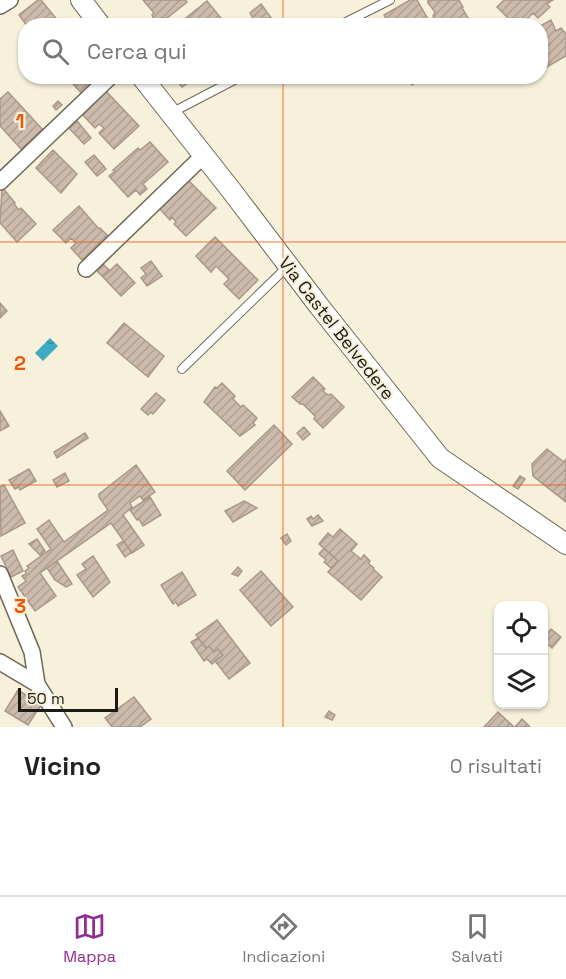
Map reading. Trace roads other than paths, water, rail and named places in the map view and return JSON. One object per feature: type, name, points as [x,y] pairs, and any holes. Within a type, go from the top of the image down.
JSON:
[{"type":"street","points":[[0,6],[10,0]]},
{"type":"street","points":[[81,0],[95,18]]},
{"type":"street","points":[[0,182],[103,84]]},
{"type":"street","name":"Via Castel Belvedere","points":[[147,84],[440,458],[566,544]]},
{"type":"street","points":[[86,269],[204,155]]},
{"type":"street","points":[[0,574],[32,652],[37,684],[64,727]]},
{"type":"street","points":[[0,662],[37,684]]},
{"type":"lane","points":[[354,18],[390,0]]},
{"type":"lane","points":[[170,114],[227,84]]},
{"type":"lane","points":[[182,369],[288,266]]},
{"type":"water","points":[[50,338],[58,346],[43,361],[35,353]]}]
